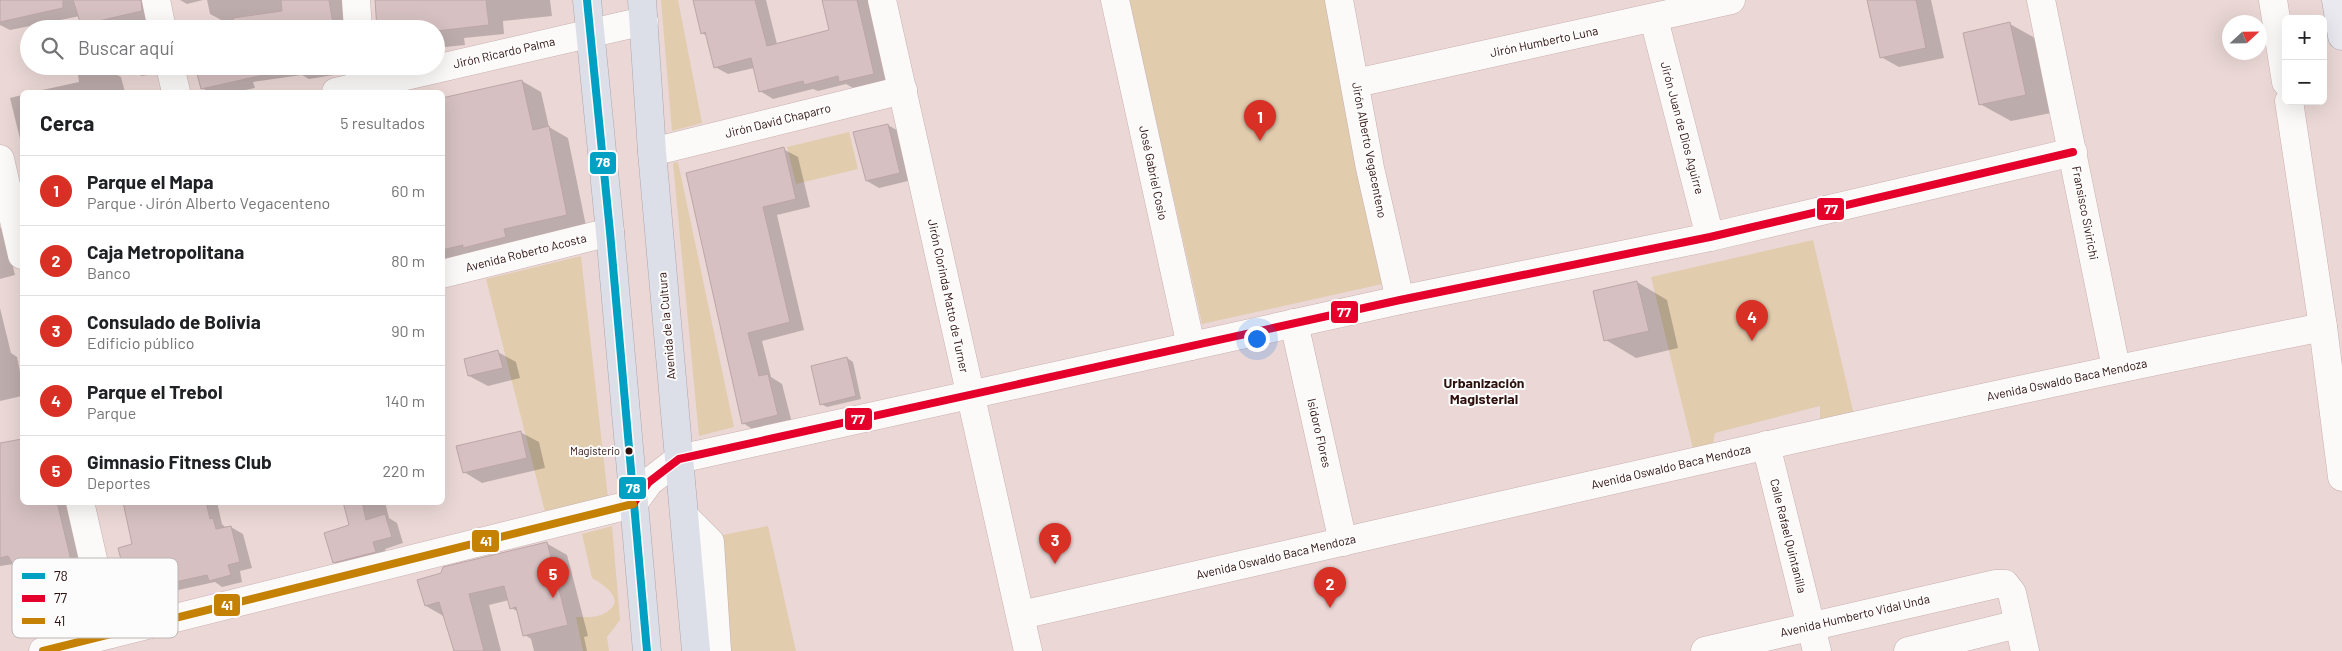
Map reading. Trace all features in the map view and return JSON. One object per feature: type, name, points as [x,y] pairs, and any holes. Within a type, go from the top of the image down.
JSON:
[{"type":"highway","points":[[587,0],[610,232],[632,504],[647,651]]},
{"type":"highway","name":"Avenida de la Cultura","points":[[643,11],[652,152],[696,651]]},
{"type":"main road","points":[[2336,0],[2342,36]]},
{"type":"street","points":[[156,0],[160,20]]},
{"type":"street","points":[[356,0],[357,20]]},
{"type":"street","name":"Jirón Clorinda Matto de Turner","points":[[882,0],[904,90],[1028,651]]},
{"type":"street","name":"José Gabriel Cosio","points":[[1115,0],[1192,346]]},
{"type":"street","name":"Jirón Alberto Vegacenteno","points":[[1339,0],[1356,83],[1370,168],[1400,300]]},
{"type":"street","name":"Jirón Humberto Luna","points":[[1356,83],[1654,19],[1731,0]]},
{"type":"street","name":"Fransisco Sivirichi","points":[[2041,0],[2116,368]]},
{"type":"street","points":[[2273,0],[2283,60]]},
{"type":"street","name":"Jirón Ricardo Palma","points":[[445,61],[557,41],[590,33],[643,11]]},
{"type":"street","name":"Jirón Juan de Dios Aguirre","points":[[1654,19],[1710,237]]},
{"type":"street","points":[[172,75],[176,90]]},
{"type":"street","name":"Jirón Ricardo Palma","points":[[339,90],[362,76]]},
{"type":"street","name":"Jirón David Chaparro","points":[[652,152],[904,90]]},
{"type":"street","points":[[2290,105],[2323,327],[2342,477]]},
{"type":"street","points":[[178,617],[632,504],[649,482],[679,459],[1400,300],[1710,237],[2073,152]]},
{"type":"street","points":[[6,166],[20,243]]},
{"type":"street","name":"Avenida Roberto Acosta","points":[[445,273],[610,232]]},
{"type":"street","name":"Isidoro Flores","points":[[1294,323],[1343,542]]},
{"type":"street","name":"Avenida Oswaldo Baca Mendoza","points":[[1021,615],[2116,368],[2323,327]]},
{"type":"street","name":"Calle Rafael Quintanilla","points":[[1766,446],[1814,639]]},
{"type":"street","points":[[81,505],[93,558]]},
{"type":"street","points":[[685,517],[710,542],[717,651]]},
{"type":"street","name":"Avenida Humberto Vidal Unda","points":[[1705,651],[1814,639],[1996,584],[2005,584],[2012,593],[2018,624]]},
{"type":"street","points":[[1908,651],[2018,624],[2025,651]]},
{"type":"street","points":[[43,651],[94,638]]},
{"type":"shaded area","points":[[661,0],[678,0],[702,123],[672,131]]},
{"type":"shaded area","points":[[1129,0],[1328,0],[1391,282],[1202,324]]},
{"type":"shaded area","points":[[849,132],[858,169],[796,184],[787,147]]},
{"type":"shaded area","points":[[678,162],[734,427],[699,436],[673,163]]},
{"type":"shaded area","points":[[1813,240],[1855,419],[1820,426],[1820,406],[1715,433],[1711,453],[1695,457],[1651,277]]},
{"type":"shaded area","points":[[581,256],[608,498],[546,516],[486,279]]},
{"type":"shaded area","points":[[612,526],[620,620],[607,637],[609,651],[583,651],[576,617],[593,617],[603,614],[611,609],[614,599],[608,589],[592,578],[582,534]]},
{"type":"shaded area","points":[[768,526],[796,651],[729,651],[718,536]]},
{"type":"building","points":[[0,0],[63,0],[63,8],[0,22]]},
{"type":"building","points":[[73,0],[141,0],[142,11],[103,20],[79,20]]},
{"type":"building","points":[[281,0],[329,0],[332,20],[233,20],[233,18],[282,11]]},
{"type":"building","points":[[375,0],[486,0],[489,25],[445,30],[445,20],[376,20]]},
{"type":"building","points":[[693,0],[755,0],[767,46],[829,30],[822,0],[857,0],[874,74],[839,82],[838,76],[804,85],[803,81],[759,92],[751,58],[714,68],[705,32],[701,34]]},
{"type":"building","points":[[1867,0],[1916,0],[1926,48],[1880,58]]},
{"type":"building","points":[[2010,22],[2026,95],[1979,105],[1963,33]]},
{"type":"building","points":[[197,75],[264,75],[201,89]]},
{"type":"building","points":[[522,80],[533,130],[549,126],[567,215],[504,229],[506,237],[463,248],[463,245],[445,249],[445,97]]},
{"type":"building","points":[[888,124],[900,173],[866,181],[853,132]]},
{"type":"building","points":[[784,147],[796,199],[763,207],[790,322],[748,333],[759,376],[768,374],[778,415],[742,424],[686,173]]},
{"type":"building","points":[[1637,281],[1649,331],[1604,341],[1593,291]]},
{"type":"building","points":[[498,350],[503,368],[468,376],[464,359]]},
{"type":"building","points":[[847,357],[856,396],[820,405],[811,366]]},
{"type":"building","points":[[521,431],[527,458],[463,473],[456,446]]},
{"type":"building","points":[[20,439],[20,505],[58,505],[70,558],[12,558],[12,563],[8,556],[0,558],[0,443]]},
{"type":"building","points":[[124,505],[207,505],[210,519],[213,518],[216,529],[231,526],[240,562],[228,565],[231,575],[209,581],[207,575],[178,581],[178,558],[121,558],[118,548],[132,544]]},
{"type":"building","points":[[344,505],[363,505],[366,520],[385,514],[392,537],[373,542],[376,552],[333,563],[324,533],[349,525]]},
{"type":"building","points":[[547,542],[568,625],[523,636],[516,607],[510,609],[504,586],[469,594],[484,651],[454,651],[439,602],[425,606],[417,580],[441,573],[443,567]]},
{"type":"transit line","name":"78","points":[[587,0],[610,232],[647,651]]},
{"type":"transit line","name":"77","points":[[633,504],[649,482],[679,459],[1400,300],[1710,237],[2073,152]]},
{"type":"transit line","name":"41","points":[[178,617],[633,504]]},
{"type":"transit line","name":"41","points":[[43,651],[95,638]]},
{"type":"place","name":"Parque el Mapa","points":[[1260,141]]},
{"type":"place","name":"Parque el Trebol","points":[[1752,341]]},
{"type":"place","name":"Magisterio","points":[[629,451]]},
{"type":"place","name":"Consulado de Bolivia","points":[[1055,564]]},
{"type":"place","name":"Gimnasio Fitness Club","points":[[553,598]]},
{"type":"place","name":"Caja Metropolitana","points":[[1330,608]]},
{"type":"district","name":"Urbanización Magisterial","points":[[1484,392]]}]
